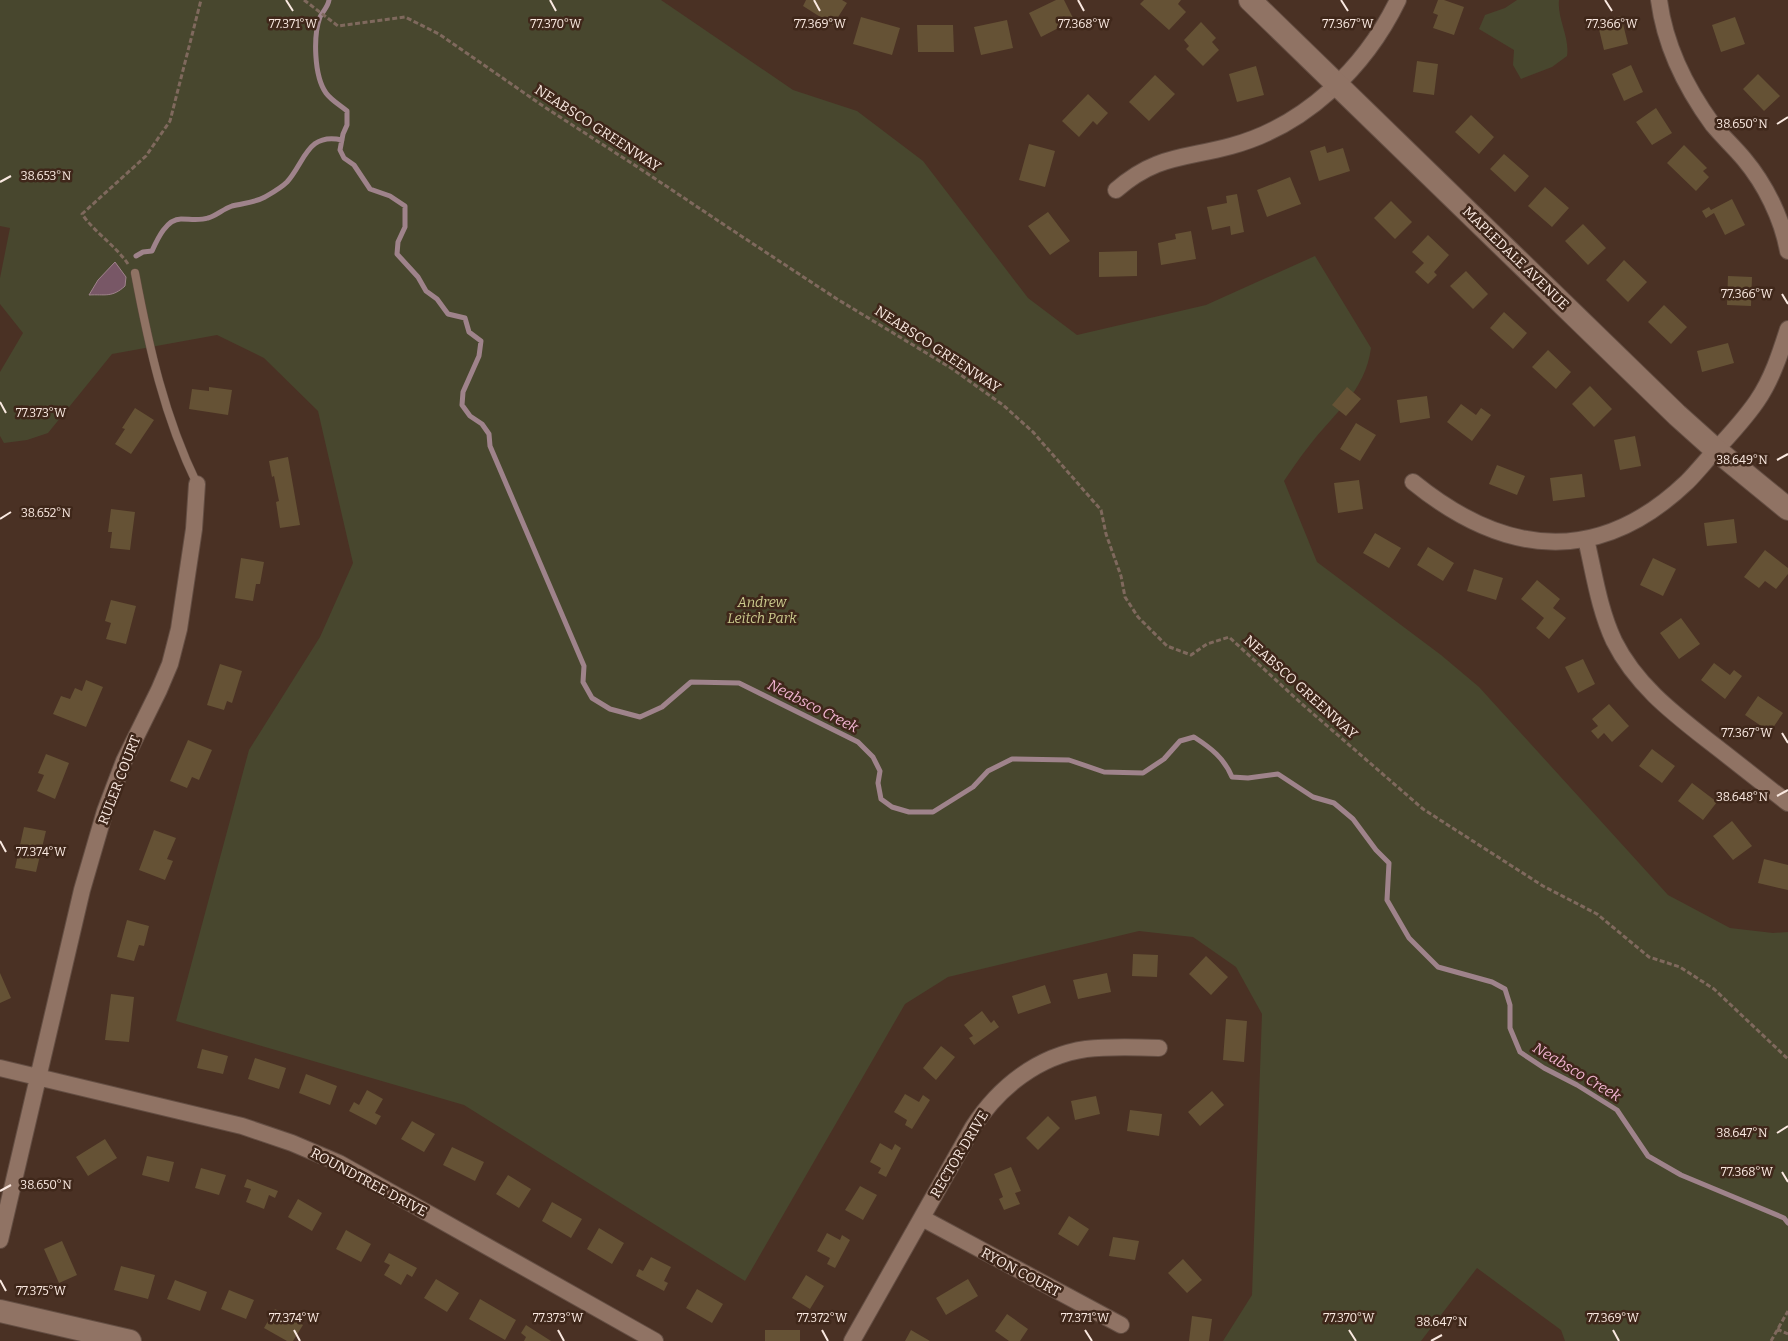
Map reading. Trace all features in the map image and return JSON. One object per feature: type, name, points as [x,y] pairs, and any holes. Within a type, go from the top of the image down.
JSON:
[{"type":"street","name":"MAPLEDALE AVENUE","points":[[1250,0],[1677,415],[1716,450],[1788,509]]},
{"type":"street","points":[[1116,190],[1130,177],[1152,165],[1245,142],[1272,131],[1310,107],[1337,84],[1376,40],[1398,0]]},
{"type":"street","points":[[1659,0],[1667,37],[1679,68],[1694,97],[1713,124],[1743,157],[1759,180],[1777,215],[1788,251]]},
{"type":"street","points":[[1413,482],[1437,502],[1464,518],[1492,530],[1522,539],[1545,542],[1573,541],[1619,528],[1656,507],[1688,482],[1746,415],[1767,385],[1779,359],[1788,329]]},
{"type":"street","name":"RULER COURT","points":[[0,1240],[82,890],[105,811],[124,761],[170,664],[180,629],[194,529],[197,484]]},
{"type":"street","points":[[1586,538],[1607,623],[1627,663],[1645,686],[1670,710],[1788,803]]},
{"type":"street","name":"RECTOR DRIVE","points":[[852,1341],[977,1121],[996,1096],[1013,1081],[1037,1066],[1070,1053],[1112,1047],[1160,1048]]},
{"type":"street","name":"ROUNDTREE DRIVE","points":[[0,1068],[242,1126],[292,1143],[339,1163],[656,1341]]},
{"type":"street","name":"RYON COURT","points":[[922,1218],[1121,1326]]},
{"type":"street","points":[[0,1311],[130,1341]]},
{"type":"lane","points":[[134,273],[157,379],[182,453],[197,484]]},
{"type":"path","points":[[134,273],[120,253],[90,225],[82,214],[146,156],[170,121],[201,0]]},
{"type":"path","name":"NEABSCO GREENWAY","points":[[304,0],[338,26],[405,17],[439,34],[546,108],[837,299],[951,368],[1003,405],[1033,432],[1102,510],[1106,534],[1121,576],[1125,597],[1138,617],[1167,646],[1183,653],[1191,654],[1207,644],[1229,636],[1309,711],[1423,809],[1543,886],[1597,914],[1649,957],[1680,967],[1714,989],[1788,1059]]},
{"type":"path","points":[[1771,1341],[1788,1311]]},
{"type":"path","points":[[1777,1329],[1788,1334]]},
{"type":"green space","name":"Andrew Leitch Park","points":[[0,0],[661,0],[793,90],[857,111],[923,161],[1028,298],[1077,335],[1206,305],[1315,256],[1371,348],[1368,363],[1355,390],[1306,450],[1284,481],[1317,562],[1441,655],[1479,687],[1668,895],[1730,928],[1773,933],[1788,932],[1788,1341],[1565,1341],[1561,1330],[1477,1268],[1421,1341],[1223,1341],[1252,1295],[1262,1014],[1236,967],[1193,937],[1139,931],[948,977],[905,1004],[745,1281],[464,1105],[176,1021],[249,750],[320,637],[353,563],[318,411],[264,358],[217,335],[112,354],[48,433],[27,440],[4,443],[0,436],[0,372],[23,333],[0,304],[0,278],[10,228],[0,226]]},
{"type":"green space","points":[[1517,0],[1559,0],[1560,14],[1567,42],[1567,56],[1552,67],[1521,79],[1513,65],[1514,50],[1479,29],[1485,15],[1505,8]]},
{"type":"shaded area","points":[[115,262],[126,277],[125,286],[112,294],[89,295],[98,280]]},
{"type":"building","points":[[806,0],[842,0],[847,3],[833,25],[803,6]]},
{"type":"building","points":[[1056,0],[1064,0],[1074,20],[1041,37],[1029,13]]},
{"type":"building","points":[[1144,0],[1181,0],[1178,4],[1186,12],[1169,30],[1140,4]]},
{"type":"building","points":[[1438,0],[1444,0],[1464,7],[1454,35],[1433,28],[1438,15],[1433,13]]},
{"type":"building","points":[[1621,16],[1628,44],[1604,50],[1597,21]]},
{"type":"building","points":[[861,17],[900,28],[892,55],[853,44]]},
{"type":"building","points":[[1735,17],[1745,44],[1721,52],[1712,25]]},
{"type":"building","points":[[1007,20],[1013,48],[981,55],[974,27]]},
{"type":"building","points":[[1201,22],[1216,38],[1212,42],[1219,50],[1203,66],[1186,49],[1189,46],[1184,40]]},
{"type":"building","points":[[917,25],[953,25],[954,52],[918,52]]},
{"type":"building","points":[[1417,61],[1438,64],[1434,95],[1413,92]]},
{"type":"building","points":[[1631,65],[1643,92],[1624,101],[1612,74]]},
{"type":"building","points":[[1256,66],[1264,95],[1237,102],[1229,74]]},
{"type":"building","points":[[1758,74],[1780,96],[1764,111],[1743,89]]},
{"type":"building","points":[[1155,75],[1175,94],[1149,121],[1129,102]]},
{"type":"building","points":[[1088,94],[1108,113],[1097,125],[1093,121],[1079,137],[1062,121]]},
{"type":"building","points":[[1656,108],[1672,133],[1652,145],[1636,122]]},
{"type":"building","points":[[1471,115],[1494,137],[1479,154],[1455,132]]},
{"type":"building","points":[[1029,144],[1055,151],[1045,187],[1019,180]]},
{"type":"building","points":[[1684,145],[1707,168],[1703,171],[1709,177],[1696,191],[1667,163]]},
{"type":"building","points":[[1325,146],[1327,153],[1343,148],[1350,171],[1319,181],[1310,151]]},
{"type":"building","points":[[1504,154],[1529,176],[1515,192],[1490,169]]},
{"type":"building","points":[[1290,177],[1301,204],[1267,217],[1257,190]]},
{"type":"building","points":[[1545,187],[1569,208],[1552,227],[1528,206]]},
{"type":"building","points":[[1237,194],[1244,232],[1231,235],[1230,226],[1212,230],[1207,207],[1227,203],[1226,196]]},
{"type":"building","points":[[1732,199],[1745,225],[1725,235],[1714,213],[1706,218],[1702,211],[1709,207],[1711,210]]},
{"type":"building","points":[[1391,201],[1412,222],[1395,239],[1374,218]]},
{"type":"building","points":[[1048,212],[1070,241],[1050,255],[1028,226]]},
{"type":"building","points":[[1583,224],[1606,248],[1588,265],[1565,241]]},
{"type":"building","points":[[1191,231],[1196,259],[1161,265],[1158,243],[1176,239],[1175,234]]},
{"type":"building","points":[[1428,235],[1449,255],[1434,272],[1437,275],[1428,284],[1415,272],[1424,263],[1412,252]]},
{"type":"building","points":[[1137,251],[1137,276],[1099,277],[1099,252]]},
{"type":"building","points":[[1624,260],[1647,282],[1628,302],[1606,280]]},
{"type":"building","points":[[1466,271],[1488,294],[1473,309],[1450,286]]},
{"type":"building","points":[[1728,276],[1752,277],[1751,306],[1727,305]]},
{"type":"building","points":[[1664,305],[1687,327],[1671,344],[1648,322]]},
{"type":"building","points":[[1504,312],[1527,333],[1513,349],[1490,328]]},
{"type":"building","points":[[1728,343],[1734,363],[1702,372],[1697,351]]},
{"type":"building","points":[[1548,350],[1571,372],[1556,389],[1532,367]]},
{"type":"building","points":[[1590,386],[1612,409],[1594,427],[1572,404]]},
{"type":"building","points":[[209,387],[232,390],[228,415],[189,409],[192,389],[209,391]]},
{"type":"building","points":[[1347,387],[1361,399],[1346,416],[1332,405]]},
{"type":"building","points":[[1427,396],[1430,418],[1400,423],[1397,400]]},
{"type":"building","points":[[1461,404],[1476,415],[1481,408],[1491,415],[1472,441],[1447,422]]},
{"type":"building","points":[[135,408],[154,420],[131,454],[115,444],[125,429],[122,428]]},
{"type":"building","points":[[1356,423],[1376,435],[1360,461],[1340,449]]},
{"type":"building","points":[[1635,436],[1641,466],[1620,470],[1614,440]]},
{"type":"building","points":[[288,457],[300,525],[280,528],[276,502],[279,501],[269,461]]},
{"type":"building","points":[[1497,465],[1525,476],[1517,495],[1489,484]]},
{"type":"building","points":[[1582,474],[1585,497],[1553,501],[1550,478]]},
{"type":"building","points":[[1359,480],[1363,509],[1338,513],[1334,483]]},
{"type":"building","points":[[111,509],[135,512],[130,550],[110,548],[112,532],[108,532]]},
{"type":"building","points":[[1734,519],[1737,543],[1707,546],[1704,523]]},
{"type":"building","points":[[1375,533],[1401,548],[1389,568],[1363,553]]},
{"type":"building","points":[[1428,547],[1454,563],[1443,581],[1417,565]]},
{"type":"building","points":[[1765,550],[1788,568],[1788,574],[1776,589],[1765,581],[1759,588],[1744,577]]},
{"type":"building","points":[[241,558],[264,562],[260,584],[256,584],[253,601],[235,598]]},
{"type":"building","points":[[1653,558],[1676,569],[1663,596],[1640,585]]},
{"type":"building","points":[[1474,569],[1503,578],[1496,600],[1467,591]]},
{"type":"building","points":[[1537,580],[1560,599],[1553,608],[1566,618],[1549,639],[1536,628],[1544,618],[1521,599]]},
{"type":"building","points":[[111,600],[136,606],[126,644],[106,639],[111,623],[105,621]]},
{"type":"building","points":[[1681,618],[1700,644],[1679,659],[1660,633]]},
{"type":"building","points":[[1583,659],[1595,684],[1578,693],[1565,667]]},
{"type":"building","points":[[1714,663],[1730,675],[1734,670],[1742,676],[1725,699],[1701,680]]},
{"type":"building","points":[[220,664],[242,671],[232,703],[227,701],[224,710],[207,705]]},
{"type":"building","points":[[86,680],[103,687],[86,727],[53,714],[61,696],[70,699],[75,688],[82,691]]},
{"type":"building","points":[[1758,696],[1783,713],[1770,732],[1745,715]]},
{"type":"building","points":[[1609,704],[1629,726],[1612,742],[1604,733],[1598,739],[1591,731],[1598,726],[1592,719]]},
{"type":"building","points":[[188,740],[212,750],[199,780],[192,777],[187,788],[170,781]]},
{"type":"building","points":[[1652,749],[1675,766],[1662,783],[1639,766]]},
{"type":"building","points":[[46,754],[69,763],[55,799],[37,791],[44,775],[38,773]]},
{"type":"building","points":[[1692,783],[1717,802],[1703,820],[1678,801]]},
{"type":"building","points":[[1732,821],[1752,846],[1733,860],[1713,836]]},
{"type":"building","points":[[24,827],[46,831],[36,872],[15,868]]},
{"type":"building","points":[[154,830],[176,838],[167,859],[173,861],[165,880],[139,870]]},
{"type":"building","points":[[1764,859],[1788,865],[1788,890],[1758,883]]},
{"type":"building","points":[[127,920],[149,926],[144,946],[139,945],[134,961],[117,957]]},
{"type":"building","points":[[1133,954],[1158,955],[1157,977],[1132,976]]},
{"type":"building","points":[[1206,956],[1228,977],[1211,995],[1189,974]]},
{"type":"building","points":[[0,973],[11,998],[0,1003]]},
{"type":"building","points":[[1107,973],[1111,992],[1078,999],[1073,980]]},
{"type":"building","points":[[1045,985],[1051,1003],[1018,1014],[1012,996]]},
{"type":"building","points":[[111,994],[134,997],[129,1042],[105,1040]]},
{"type":"building","points":[[982,1011],[991,1023],[994,1020],[999,1027],[974,1045],[969,1038],[973,1036],[964,1025]]},
{"type":"building","points":[[1226,1019],[1247,1021],[1244,1062],[1223,1060]]},
{"type":"building","points":[[941,1046],[955,1057],[936,1080],[923,1068]]},
{"type":"building","points":[[202,1049],[228,1056],[223,1074],[197,1068]]},
{"type":"building","points":[[255,1058],[286,1068],[279,1089],[248,1079]]},
{"type":"building","points":[[306,1074],[337,1086],[330,1105],[299,1093]]},
{"type":"building","points":[[367,1090],[383,1099],[375,1113],[381,1116],[376,1125],[349,1111],[354,1102],[359,1105]]},
{"type":"building","points":[[1212,1091],[1224,1105],[1200,1126],[1188,1112]]},
{"type":"building","points":[[905,1094],[919,1102],[923,1095],[930,1100],[912,1129],[905,1125],[907,1120],[894,1112]]},
{"type":"building","points":[[1096,1096],[1100,1114],[1075,1120],[1071,1101]]},
{"type":"building","points":[[1130,1110],[1162,1114],[1159,1136],[1127,1131]]},
{"type":"building","points":[[1048,1116],[1060,1128],[1038,1150],[1026,1138]]},
{"type":"building","points":[[412,1121],[435,1134],[424,1152],[401,1139]]},
{"type":"building","points":[[105,1139],[117,1158],[88,1176],[76,1157]]},
{"type":"building","points":[[880,1143],[892,1150],[895,1144],[901,1148],[886,1177],[878,1173],[881,1168],[870,1162]]},
{"type":"building","points":[[452,1147],[484,1162],[475,1181],[443,1165]]},
{"type":"building","points":[[147,1156],[174,1162],[169,1182],[142,1175]]},
{"type":"building","points":[[1011,1167],[1021,1191],[1015,1193],[1020,1204],[1004,1210],[999,1199],[1003,1197],[994,1174]]},
{"type":"building","points":[[201,1168],[226,1175],[219,1195],[195,1188]]},
{"type":"building","points":[[508,1175],[531,1189],[519,1208],[496,1194]]},
{"type":"building","points":[[247,1179],[278,1191],[275,1198],[269,1195],[264,1209],[246,1202],[251,1189],[244,1187]]},
{"type":"building","points":[[860,1186],[877,1195],[863,1220],[845,1210]]},
{"type":"building","points":[[298,1199],[322,1213],[312,1231],[288,1217]]},
{"type":"building","points":[[552,1202],[582,1219],[571,1238],[542,1221]]},
{"type":"building","points":[[1069,1216],[1089,1229],[1078,1246],[1058,1234]]},
{"type":"building","points":[[599,1228],[624,1243],[612,1264],[587,1249]]},
{"type":"building","points":[[346,1230],[371,1244],[361,1262],[336,1249]]},
{"type":"building","points":[[827,1233],[840,1240],[842,1235],[850,1240],[835,1268],[827,1264],[830,1258],[817,1251]]},
{"type":"building","points":[[1113,1237],[1139,1241],[1135,1260],[1109,1256]]},
{"type":"building","points":[[62,1241],[77,1275],[59,1283],[44,1249]]},
{"type":"building","points":[[389,1253],[417,1268],[412,1277],[407,1274],[401,1285],[384,1275],[390,1265],[384,1262]]},
{"type":"building","points":[[651,1257],[671,1267],[664,1281],[668,1283],[664,1291],[636,1276],[639,1269],[643,1271]]},
{"type":"building","points":[[1183,1259],[1202,1280],[1187,1293],[1168,1273]]},
{"type":"building","points":[[121,1266],[155,1275],[148,1299],[114,1290]]},
{"type":"building","points":[[806,1275],[824,1286],[810,1309],[792,1298]]},
{"type":"building","points":[[436,1279],[459,1293],[447,1312],[424,1298]]},
{"type":"building","points":[[968,1279],[978,1296],[946,1315],[936,1298]]},
{"type":"building","points":[[175,1280],[207,1292],[200,1311],[167,1299]]},
{"type":"building","points":[[697,1289],[723,1304],[712,1323],[686,1308]]},
{"type":"building","points":[[229,1290],[254,1300],[246,1319],[221,1309]]},
{"type":"building","points":[[480,1299],[516,1320],[505,1340],[469,1319]]},
{"type":"building","points":[[275,1309],[303,1325],[293,1341],[287,1341],[264,1328]]},
{"type":"building","points":[[1007,1314],[1028,1329],[1020,1341],[1009,1341],[995,1331]]},
{"type":"building","points":[[1192,1316],[1212,1319],[1209,1341],[1189,1341]]},
{"type":"building","points":[[526,1325],[551,1341],[524,1341],[526,1337],[521,1333]]},
{"type":"building","points":[[765,1330],[800,1330],[800,1341],[765,1341]]},
{"type":"building","points":[[911,1330],[930,1341],[905,1341]]},
{"type":"waterway","name":"Neabsco Creek","points":[[329,0],[318,25],[316,56],[322,86],[326,93],[347,111],[347,125],[340,150],[344,158],[354,165],[370,189],[390,196],[405,206],[405,227],[398,242],[397,254],[418,277],[426,291],[437,299],[448,314],[465,318],[469,332],[481,341],[479,356],[463,392],[462,405],[470,416],[482,424],[489,434],[490,446],[584,666],[583,682],[592,698],[610,709],[640,717],[662,707],[691,682],[739,683],[858,742],[873,757],[880,771],[878,783],[881,799],[892,807],[909,812],[933,812],[973,787],[988,771],[1012,759],[1069,760],[1104,772],[1143,773],[1164,759],[1180,741],[1194,737],[1216,754],[1225,764],[1232,777],[1248,778],[1278,774],[1313,797],[1334,803],[1353,819],[1376,850],[1389,863],[1387,900],[1409,938],[1438,967],[1492,982],[1505,989],[1510,1005],[1510,1028],[1520,1052],[1617,1110],[1648,1156],[1681,1175],[1784,1218],[1788,1223]]},
{"type":"waterway","points":[[136,256],[143,252],[152,251],[163,231],[171,222],[181,219],[198,220],[208,218],[232,206],[261,199],[287,182],[314,144],[321,140],[342,140]]}]
